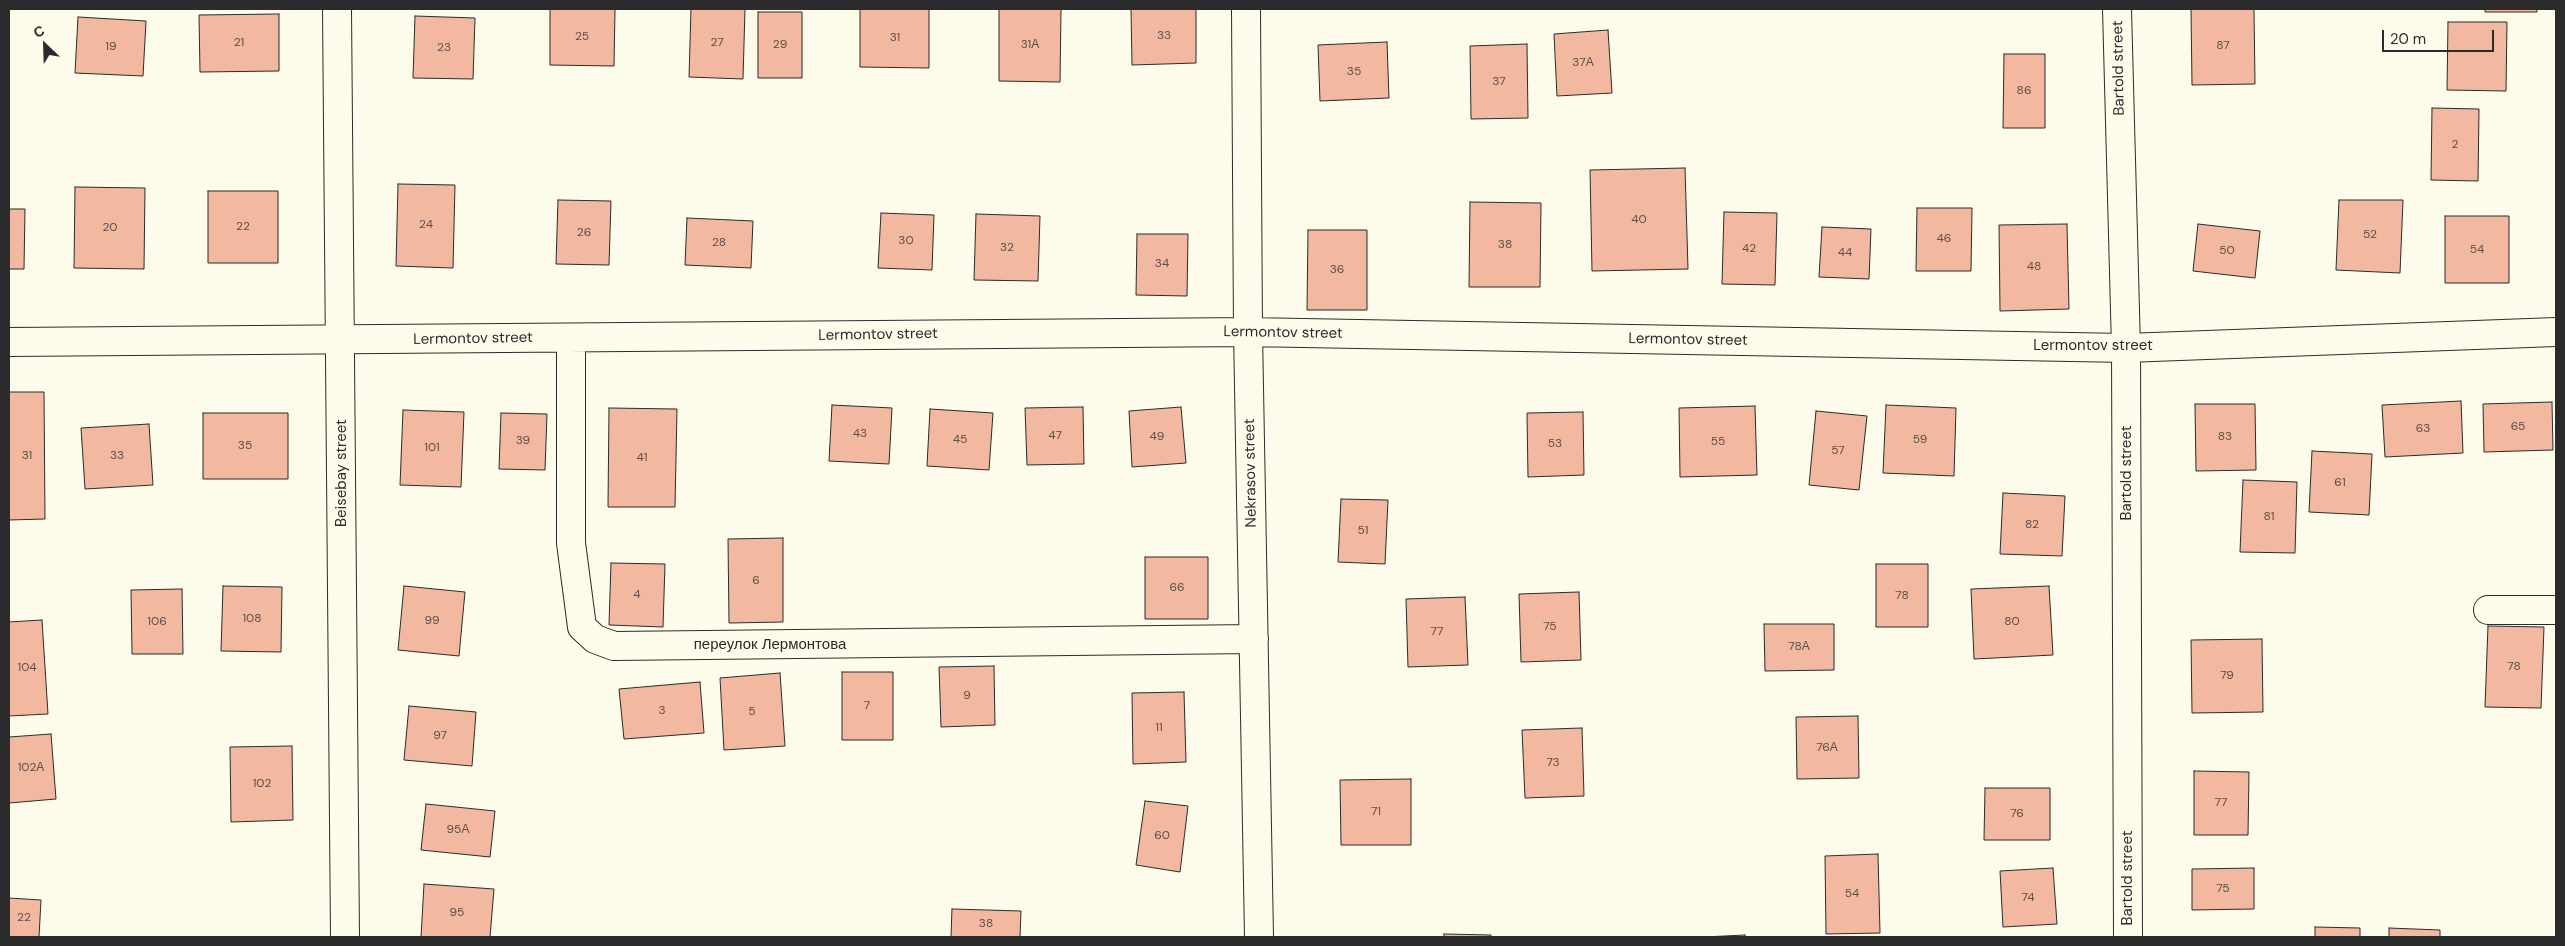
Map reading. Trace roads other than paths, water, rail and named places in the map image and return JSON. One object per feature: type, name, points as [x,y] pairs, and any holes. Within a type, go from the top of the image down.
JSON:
[{"type":"street","name":"Beisebay street","points":[[337,9],[345,937]]},
{"type":"street","name":"Nekrasov street","points":[[1246,9],[1248,332],[1259,937]]},
{"type":"street","name":"Bartold street","points":[[2118,9],[2126,348],[2128,937]]},
{"type":"street","name":"Lermontov street","points":[[9,342],[1248,332],[2126,348],[2556,332]]},
{"type":"street","name":"переулок Лермонтова","points":[[571,338],[571,544],[582,627],[595,638],[614,646],[1254,639]]},
{"type":"street","points":[[2488,610],[2556,610]]}]
